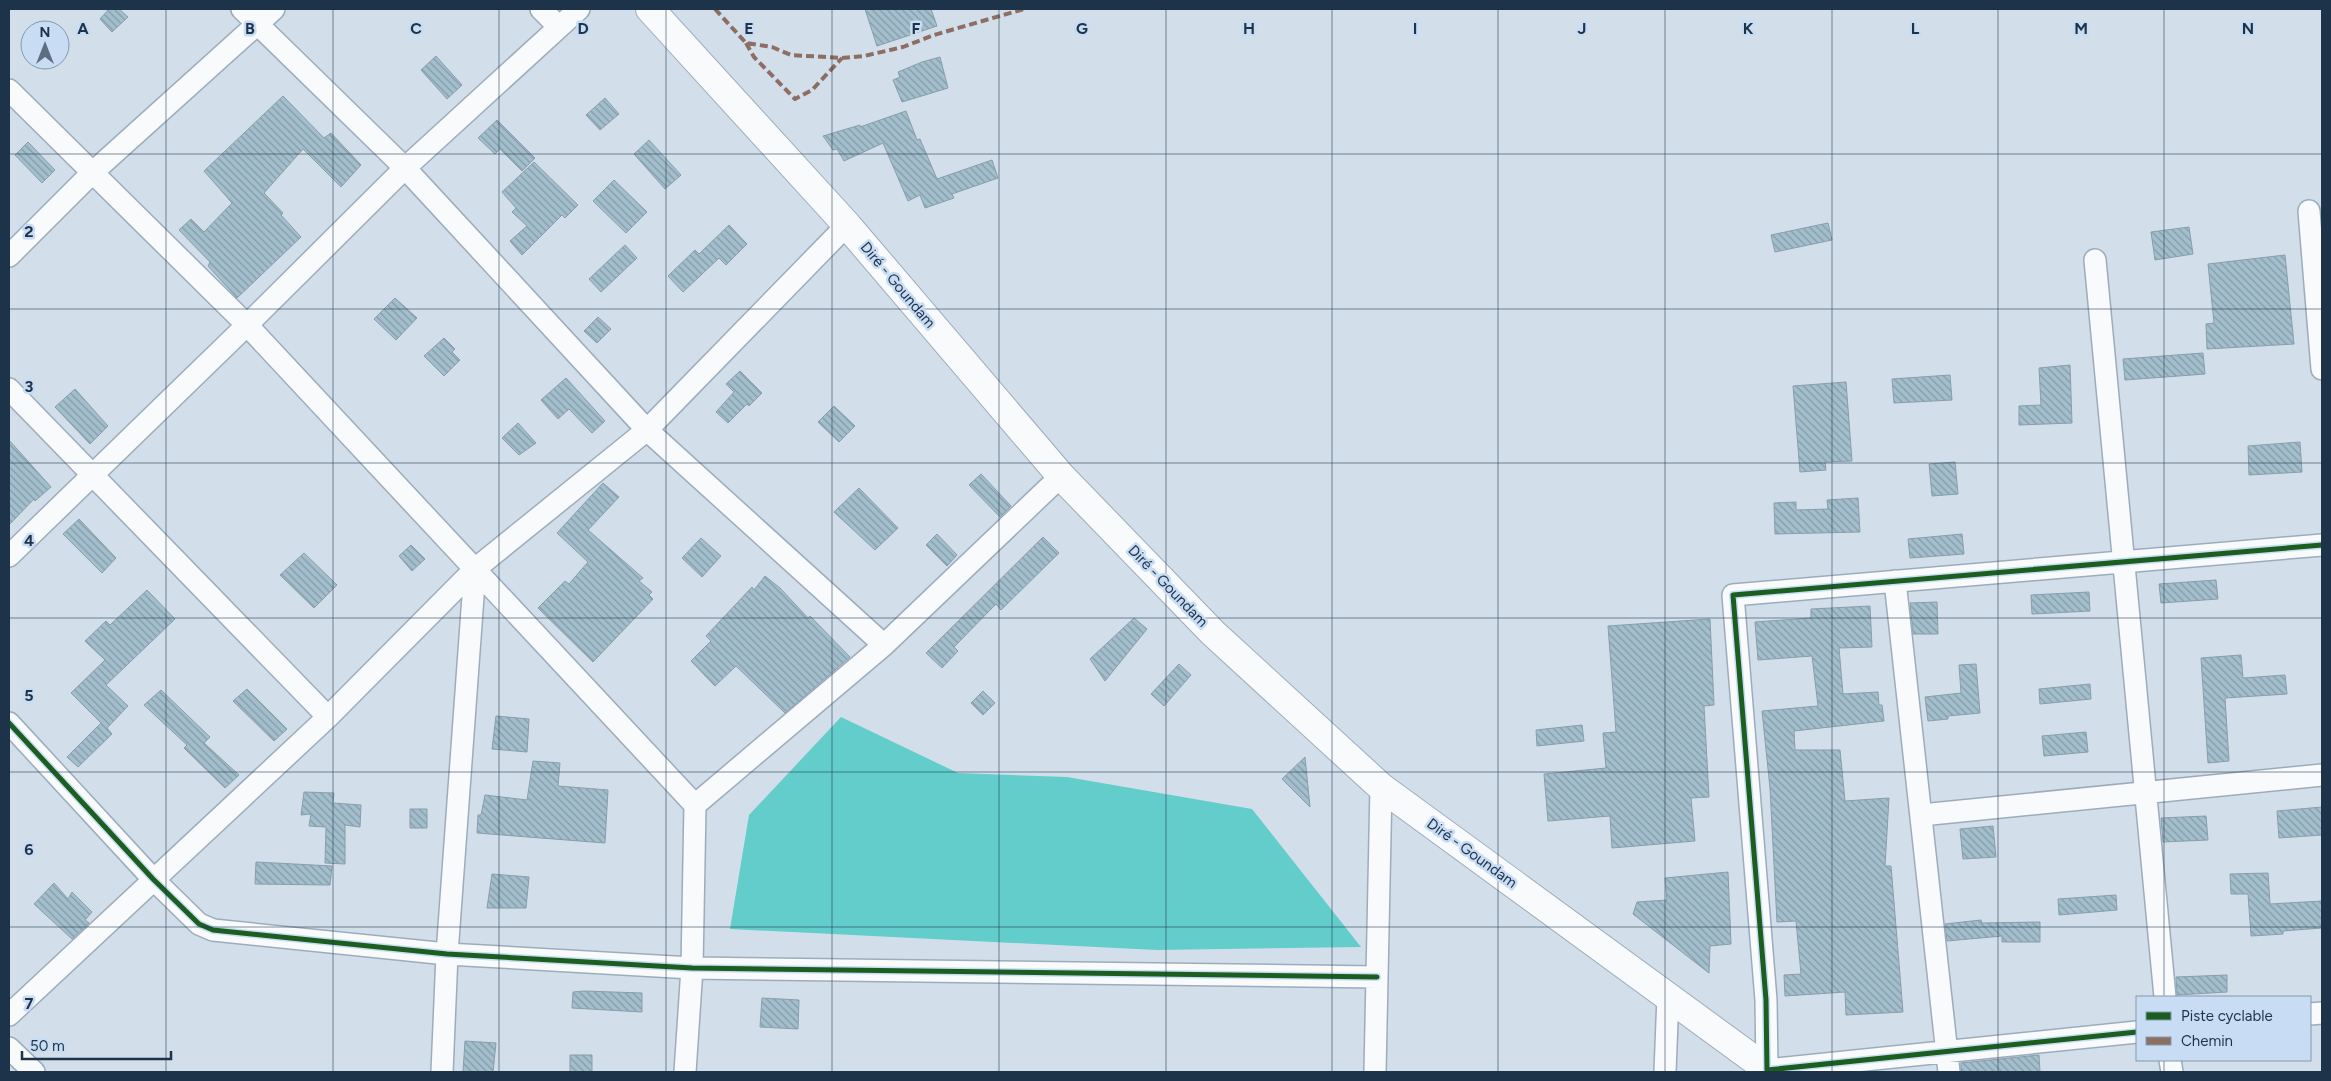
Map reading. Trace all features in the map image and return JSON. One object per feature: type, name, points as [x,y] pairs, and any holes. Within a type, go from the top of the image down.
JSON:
[{"type":"main road","name":"Diré - Goundam","points":[[650,9],[847,224],[1061,476],[1213,633],[1381,787],[1769,1071]]},
{"type":"street","points":[[242,9],[405,168],[646,430],[884,646]]},
{"type":"street","points":[[9,256],[92,173],[259,25],[274,9]]},
{"type":"street","points":[[540,9],[559,26]]},
{"type":"street","points":[[9,556],[247,325],[405,168],[579,9]]},
{"type":"street","points":[[9,90],[247,325],[695,805],[692,968],[685,1072]]},
{"type":"street","points":[[2309,211],[2322,369]]},
{"type":"street","points":[[9,1015],[328,717],[475,569],[646,430],[847,224]]},
{"type":"street","points":[[2095,260],[2165,996]]},
{"type":"street","points":[[9,389],[328,717]]},
{"type":"street","points":[[695,805],[884,646],[1061,476]]},
{"type":"street","points":[[2136,1032],[1769,1071],[1766,1000],[1733,595],[2322,545]]},
{"type":"street","points":[[442,1072],[447,954],[475,569]]},
{"type":"street","points":[[1896,581],[1949,1072]]},
{"type":"street","points":[[9,723],[153,879],[199,924],[213,930],[447,954],[692,968],[1377,977]]},
{"type":"street","points":[[1921,815],[2322,775]]},
{"type":"street","points":[[1375,1072],[1381,787]]},
{"type":"street","points":[[1665,1072],[1668,996]]},
{"type":"street","points":[[9,1048],[34,1072]]},
{"type":"shaded area","points":[[841,717],[958,773],[1067,777],[1252,809],[1361,947],[1157,950],[730,929],[749,815]]},
{"type":"building","points":[[109,9],[119,9],[128,17],[112,32],[100,19]]},
{"type":"building","points":[[865,9],[931,9],[937,26],[877,46]]},
{"type":"building","points":[[436,56],[462,85],[447,99],[421,70]]},
{"type":"building","points":[[940,57],[948,88],[902,102],[893,80],[900,77],[898,72]]},
{"type":"building","points":[[283,96],[324,138],[331,133],[361,165],[341,187],[303,149],[264,193],[283,213],[281,215],[301,237],[237,298],[208,266],[210,262],[179,230],[191,219],[204,232],[232,203],[204,171]]},
{"type":"building","points":[[605,98],[619,114],[600,130],[586,115]]},
{"type":"building","points":[[906,111],[917,140],[920,139],[937,179],[992,160],[998,178],[952,194],[954,198],[925,208],[920,195],[908,201],[883,143],[844,161],[837,149],[833,150],[823,136],[860,125],[860,127]]},
{"type":"building","points":[[497,120],[535,158],[522,171],[500,149],[495,154],[478,138]]},
{"type":"building","points":[[649,140],[681,175],[665,189],[634,154]]},
{"type":"building","points":[[28,142],[55,170],[42,183],[15,155]]},
{"type":"building","points":[[534,162],[578,205],[565,218],[562,215],[522,255],[510,241],[527,226],[512,212],[516,208],[502,192]]},
{"type":"building","points":[[614,180],[647,212],[626,233],[593,201]]},
{"type":"building","points":[[1828,223],[1832,240],[1775,252],[1771,235]]},
{"type":"building","points":[[729,225],[747,244],[726,265],[719,258],[683,292],[668,276],[695,250],[699,254]]},
{"type":"building","points":[[2189,227],[2193,254],[2155,260],[2151,232]]},
{"type":"building","points":[[625,245],[637,258],[601,292],[589,279]]},
{"type":"building","points":[[2285,255],[2294,344],[2207,349],[2206,324],[2214,323],[2208,264]]},
{"type":"building","points":[[395,298],[417,318],[396,340],[374,319]]},
{"type":"building","points":[[598,317],[611,329],[597,343],[584,331]]},
{"type":"building","points":[[444,338],[455,349],[452,352],[460,360],[444,376],[424,356]]},
{"type":"building","points":[[2203,353],[2205,374],[2125,380],[2123,359]]},
{"type":"building","points":[[2070,365],[2072,423],[2019,425],[2019,406],[2041,405],[2039,368]]},
{"type":"building","points":[[740,371],[762,393],[749,406],[747,404],[728,423],[716,412],[734,392],[726,384]]},
{"type":"building","points":[[1950,375],[1952,400],[1894,403],[1892,379]]},
{"type":"building","points":[[566,378],[605,421],[592,433],[569,409],[558,419],[541,400]]},
{"type":"building","points":[[1846,382],[1852,461],[1825,462],[1826,470],[1800,472],[1793,386]]},
{"type":"building","points":[[75,389],[108,426],[90,444],[55,407]]},
{"type":"building","points":[[834,406],[855,426],[839,442],[818,422]]},
{"type":"building","points":[[518,423],[536,443],[519,455],[502,438]]},
{"type":"building","points":[[9,440],[51,487],[35,501],[34,499],[9,525]]},
{"type":"building","points":[[2300,442],[2302,472],[2249,475],[2248,446]]},
{"type":"building","points":[[1955,462],[1958,494],[1932,496],[1929,464]]},
{"type":"building","points":[[981,474],[1011,506],[1000,517],[969,485]]},
{"type":"building","points":[[603,483],[619,497],[588,530],[643,578],[639,581],[652,592],[649,595],[653,599],[593,662],[538,608],[565,581],[569,584],[588,562],[557,533]]},
{"type":"building","points":[[859,488],[898,528],[875,550],[834,512]]},
{"type":"building","points":[[1858,498],[1860,532],[1775,534],[1774,503],[1796,502],[1796,510],[1828,509],[1827,500]]},
{"type":"building","points":[[79,519],[116,558],[102,573],[63,534]]},
{"type":"building","points":[[937,534],[957,555],[947,566],[926,545]]},
{"type":"building","points":[[1962,534],[1964,554],[1910,558],[1908,539]]},
{"type":"building","points":[[1043,537],[1059,553],[1001,610],[996,604],[954,647],[958,651],[942,668],[926,653]]},
{"type":"building","points":[[701,538],[721,556],[702,577],[682,558]]},
{"type":"building","points":[[411,545],[425,559],[412,571],[399,556]]},
{"type":"building","points":[[304,553],[337,585],[314,608],[280,575]]},
{"type":"building","points":[[765,576],[780,588],[808,618],[810,616],[850,657],[785,713],[736,666],[715,686],[691,661],[711,641],[706,636],[752,587],[754,590]]},
{"type":"building","points":[[2216,580],[2218,599],[2161,603],[2159,584]]},
{"type":"building","points":[[147,590],[175,619],[106,685],[128,706],[107,728],[112,734],[78,767],[67,757],[101,723],[71,693],[105,660],[85,641],[106,621],[110,625]]},
{"type":"building","points":[[2089,592],[2090,611],[2032,614],[2031,595]]},
{"type":"building","points":[[1937,602],[1938,634],[1913,634],[1910,603]]},
{"type":"building","points":[[1870,606],[1872,647],[1839,648],[1843,694],[1878,692],[1879,705],[1882,705],[1884,721],[1794,731],[1795,750],[1840,750],[1845,801],[1889,798],[1885,866],[1891,866],[1903,1012],[1846,1015],[1845,992],[1785,996],[1784,975],[1801,974],[1796,921],[1777,922],[1770,788],[1762,711],[1818,706],[1812,656],[1758,660],[1755,622],[1811,618],[1811,609]]},
{"type":"building","points":[[1134,618],[1147,629],[1105,681],[1090,659]]},
{"type":"building","points":[[1710,619],[1714,705],[1704,706],[1709,797],[1691,798],[1695,841],[1612,848],[1610,816],[1548,821],[1544,774],[1606,768],[1603,733],[1616,732],[1608,626]]},
{"type":"building","points":[[2241,655],[2243,678],[2285,675],[2287,694],[2225,698],[2229,761],[2208,763],[2201,658]]},
{"type":"building","points":[[1179,664],[1191,675],[1164,706],[1151,694]]},
{"type":"building","points":[[1976,664],[1980,713],[1948,716],[1948,719],[1928,721],[1925,697],[1961,693],[1959,665]]},
{"type":"building","points":[[2090,684],[2091,699],[2040,704],[2039,689]]},
{"type":"building","points":[[247,689],[287,729],[274,741],[233,701]]},
{"type":"building","points":[[161,690],[210,737],[204,743],[239,775],[225,788],[184,748],[187,745],[144,705]]},
{"type":"building","points":[[983,691],[995,703],[983,715],[971,703]]},
{"type":"building","points":[[496,716],[529,719],[527,752],[492,749]]},
{"type":"building","points":[[1582,725],[1584,741],[1537,746],[1536,730]]},
{"type":"building","points":[[2086,732],[2088,752],[2044,756],[2042,736]]},
{"type":"building","points":[[1305,757],[1310,807],[1282,779]]},
{"type":"building","points":[[533,761],[560,763],[558,786],[608,790],[605,843],[477,833],[478,815],[481,815],[485,795],[527,800]]},
{"type":"building","points":[[304,792],[334,793],[333,803],[361,805],[360,827],[345,825],[345,864],[325,863],[326,827],[309,826],[311,814],[301,815]]},
{"type":"building","points":[[2322,807],[2322,835],[2279,838],[2277,811]]},
{"type":"building","points":[[410,809],[427,809],[427,828],[410,828]]},
{"type":"building","points":[[2206,816],[2208,840],[2163,842],[2161,818]]},
{"type":"building","points":[[1993,826],[1996,857],[1963,859],[1960,829]]},
{"type":"building","points":[[256,862],[332,866],[330,885],[255,884]]},
{"type":"building","points":[[1728,872],[1731,944],[1710,946],[1709,973],[1633,914],[1637,902],[1667,900],[1665,878]]},
{"type":"building","points":[[2268,873],[2270,904],[2322,901],[2322,928],[2283,931],[2283,934],[2251,936],[2248,894],[2231,894],[2230,874]]},
{"type":"building","points":[[492,874],[529,877],[526,908],[487,908]]},
{"type":"building","points":[[54,883],[68,899],[72,892],[92,912],[85,920],[89,923],[72,939],[34,904]]},
{"type":"building","points":[[2116,895],[2117,910],[2059,915],[2058,899]]},
{"type":"building","points":[[1981,920],[1982,923],[2040,922],[2040,942],[2002,942],[2002,936],[1947,941],[1945,924]]},
{"type":"building","points":[[2227,975],[2227,992],[2177,995],[2176,977]]},
{"type":"building","points":[[573,992],[642,993],[642,1012],[572,1008]]},
{"type":"building","points":[[762,998],[799,1000],[798,1029],[760,1027]]},
{"type":"building","points":[[465,1041],[496,1043],[493,1072],[463,1072]]},
{"type":"building","points":[[570,1055],[592,1055],[592,1072],[570,1072]]},
{"type":"building","points":[[2039,1055],[2040,1072],[1961,1072],[1961,1063]]},
{"type":"marked path","points":[[715,9],[746,43],[772,47],[791,55],[842,58],[864,56],[903,47],[934,35],[1024,9]]},
{"type":"marked path","points":[[746,43],[754,57],[795,99],[812,90],[842,58]]},
{"type":"cycle path","points":[[2136,1032],[1767,1070],[1766,1000],[1733,595],[2322,545]]},
{"type":"cycle path","points":[[9,723],[153,879],[199,924],[213,930],[447,954],[692,968],[1377,977]]}]
